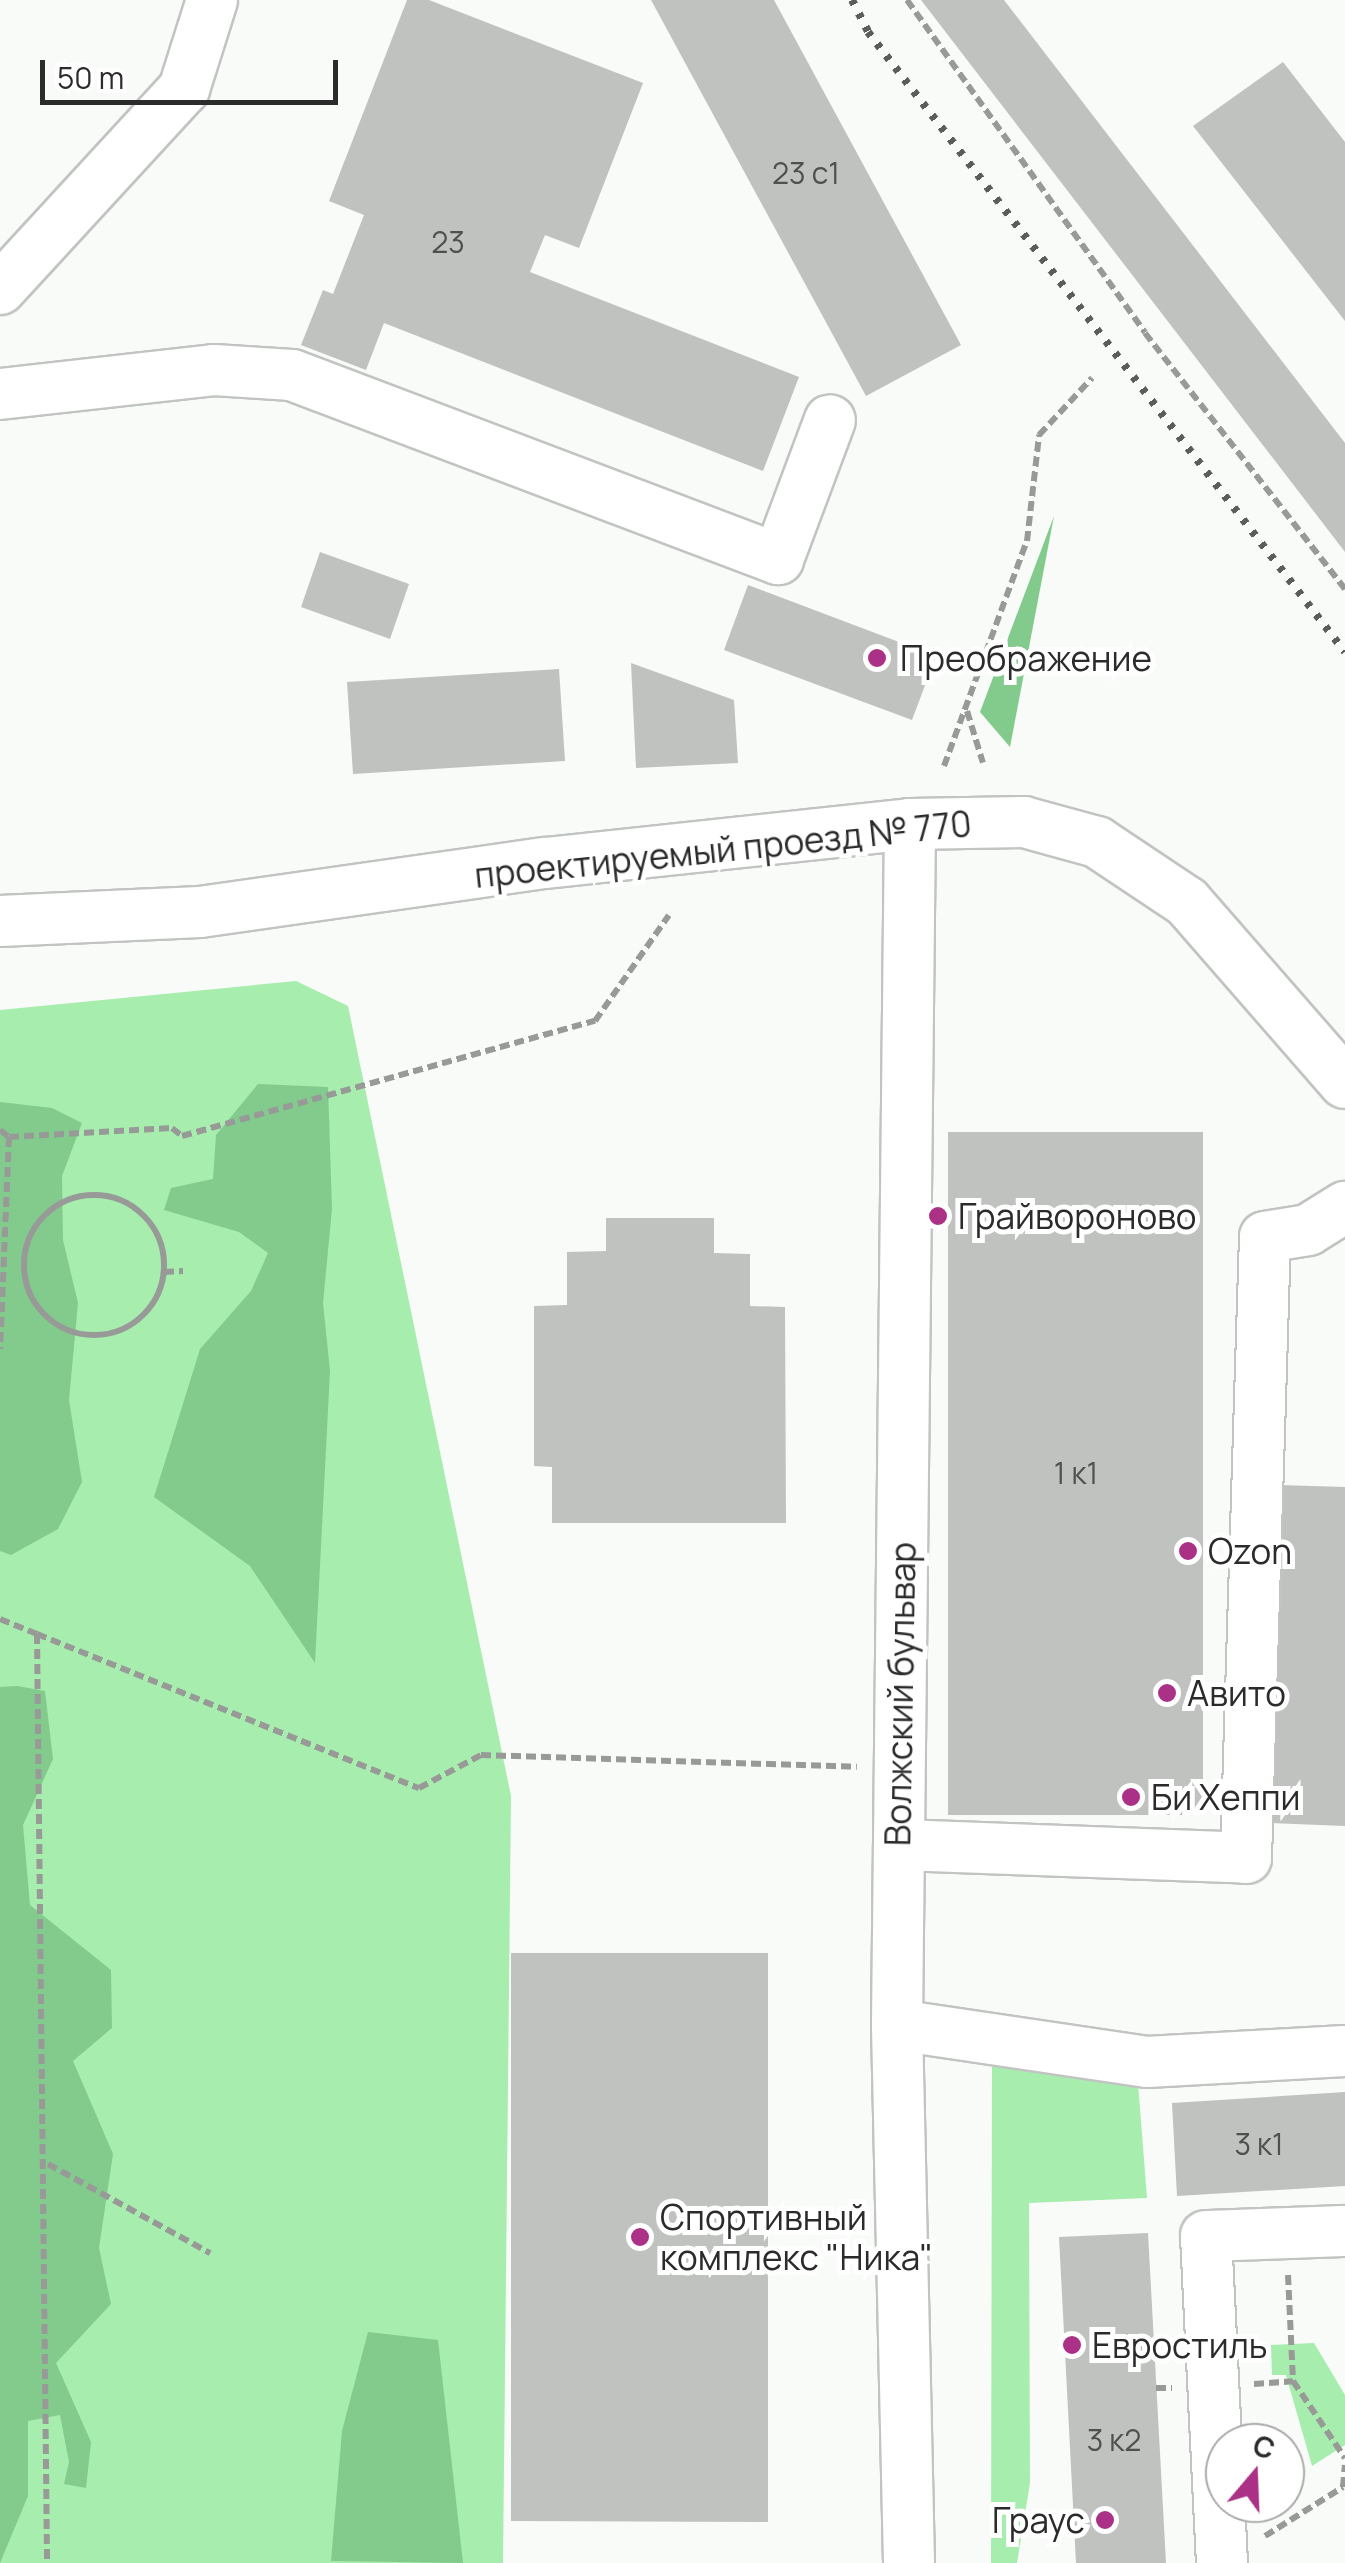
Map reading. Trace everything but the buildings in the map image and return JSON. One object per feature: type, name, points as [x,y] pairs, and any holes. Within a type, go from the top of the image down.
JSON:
[{"type":"street","points":[[0,289],[184,88],[212,0]]},
{"type":"street","points":[[0,394],[214,370],[292,375],[778,559],[830,420]]},
{"type":"street","name":"проектируемый проезд № 770","points":[[0,921],[266,904],[546,862],[910,824],[1024,822],[1096,842],[1188,902],[1345,1083]]},
{"type":"street","name":"Волжский бульвар","points":[[909,2563],[896,2025],[910,824]]},
{"type":"street","points":[[899,1846],[1246,1858],[1265,1237],[1308,1230],[1345,1207]]},
{"type":"street","points":[[896,2025],[1147,2062],[1345,2051]]},
{"type":"street","points":[[1222,2563],[1206,2236],[1345,2232]]},
{"type":"path","points":[[907,0],[1146,332],[1345,589]]},
{"type":"path","points":[[944,766],[1027,541],[1039,434],[1092,378]]},
{"type":"path","points":[[966,710],[983,763]]},
{"type":"path","points":[[0,1130],[9,1137],[172,1128],[182,1136],[596,1021],[669,915]]},
{"type":"path","points":[[0,1349],[9,1137]]},
{"type":"path","points":[[100,1195],[148,1220],[164,1272],[139,1320],[87,1336],[39,1310],[23,1259],[48,1210],[100,1195]]},
{"type":"path","points":[[6,1257],[23,1259]]},
{"type":"path","points":[[164,1272],[182,1272]]},
{"type":"path","points":[[0,1618],[420,1788],[481,1755],[875,1767]]},
{"type":"path","points":[[37,1634],[48,2164],[47,2563]]},
{"type":"path","points":[[48,2164],[210,2253]]},
{"type":"path","points":[[1222,2563],[1343,2488],[1345,2461],[1293,2381],[1286,2232]]},
{"type":"green space","points":[[1054,516],[1010,747],[980,712]]},
{"type":"green space","points":[[296,981],[348,1006],[511,1796],[503,2563],[0,2563],[0,1010]]},
{"type":"green space","points":[[258,1084],[328,1087],[332,1209],[323,1303],[330,1371],[315,1663],[250,1566],[154,1497],[200,1349],[251,1291],[268,1253],[239,1232],[164,1210],[171,1188],[213,1179],[216,1135]]},
{"type":"green space","points":[[0,1102],[52,1108],[82,1123],[62,1176],[63,1240],[78,1303],[69,1400],[82,1482],[58,1529],[11,1555],[0,1551]]},
{"type":"green space","points":[[0,1687],[45,1691],[53,1759],[23,1825],[30,1905],[111,1970],[112,2028],[73,2061],[113,2154],[99,2248],[111,2304],[56,2363],[91,2442],[86,2488],[64,2484],[69,2462],[60,2415],[28,2421],[28,2496],[0,2563]]},
{"type":"green space","points":[[992,2058],[1138,2083],[1147,2198],[1029,2203],[1030,2483],[1017,2563],[991,2563]]},
{"type":"green space","points":[[368,2332],[438,2340],[463,2563],[331,2561],[342,2431]]},
{"type":"green space","points":[[1314,2343],[1345,2395],[1345,2445],[1312,2466],[1305,2423],[1300,2423],[1286,2375],[1272,2375],[1271,2345]]},
{"type":"railway","points":[[852,0],[868,32],[1345,652]]},
{"type":"place","name":"Преображение","points":[[877,658]]},
{"type":"place","name":"Грайвороново","points":[[938,1216]]},
{"type":"place","name":"Ozon","points":[[1188,1551]]},
{"type":"place","name":"Авито","points":[[1167,1693]]},
{"type":"place","name":"Би Хеппи","points":[[1131,1797]]},
{"type":"place","name":"Спортивный комплекс \"Ника\"","points":[[640,2237]]},
{"type":"place","name":"Евростиль","points":[[1072,2345]]},
{"type":"place","name":"Граус","points":[[1105,2520]]}]
